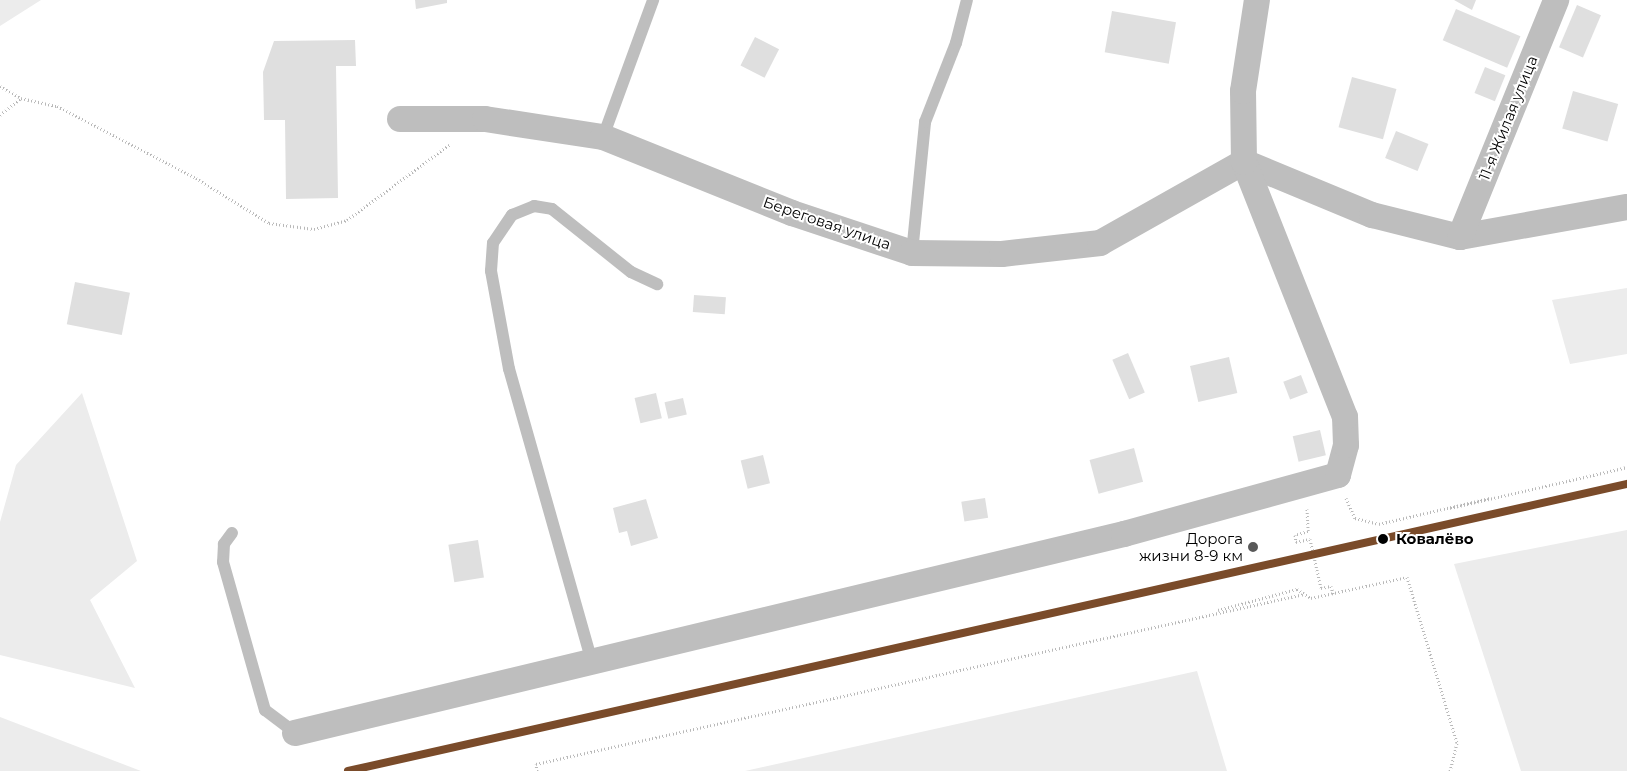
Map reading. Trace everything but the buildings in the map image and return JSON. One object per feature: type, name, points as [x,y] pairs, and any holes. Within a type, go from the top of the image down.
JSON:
[{"type":"street","points":[[295,733],[1124,534],[1338,475],[1346,445],[1345,417],[1244,162],[1242,90],[1257,0]]},
{"type":"street","name":"11-я Жилая улица","points":[[1460,237],[1556,0]]},
{"type":"street","name":"Береговая улица","points":[[400,119],[485,119],[603,137],[792,213],[912,253],[1002,254],[1100,243],[1244,162]]},
{"type":"street","points":[[1244,162],[1372,215],[1460,237],[1627,207]]},
{"type":"lane","points":[[603,137],[652,0]]},
{"type":"lane","points":[[912,253],[925,122],[956,43],[967,0]]},
{"type":"lane","points":[[592,662],[509,369],[491,271],[494,243],[512,215],[534,206],[552,209],[631,272],[657,284]]},
{"type":"lane","points":[[232,533],[224,544],[223,562],[265,710],[295,733]]},
{"type":"path","points":[[0,86],[21,98],[57,106],[196,178],[269,223],[314,229],[347,220],[485,119]]},
{"type":"path","points":[[0,115],[21,98]]},
{"type":"path","points":[[1349,504],[1350,510],[1365,523],[1379,524],[1627,466]]},
{"type":"path","points":[[1307,527],[1308,531],[1295,535],[1296,542],[1310,539],[1321,588],[1331,586],[1333,594]]},
{"type":"path","points":[[1218,610],[1288,591],[1304,594],[1311,598],[1407,577],[1457,743],[1450,771]]},
{"type":"path","points":[[537,771],[536,764],[1218,610],[1304,594]]},
{"type":"shaded area","points":[[0,0],[41,0],[0,26]]},
{"type":"shaded area","points":[[1627,288],[1627,354],[1570,364],[1552,300]]},
{"type":"shaded area","points":[[82,393],[137,561],[90,600],[135,688],[0,655],[0,522],[16,465]]},
{"type":"shaded area","points":[[1627,530],[1627,771],[1521,771],[1454,564]]},
{"type":"shaded area","points":[[1197,671],[1227,771],[745,771]]},
{"type":"shaded area","points":[[0,717],[141,771],[0,771]]},
{"type":"transit line","points":[[348,771],[1627,484]]},
{"type":"place","name":"Ковалёво","points":[[1383,539]]},
{"type":"place","name":"Дорога жизни 8-9 км","points":[[1253,547]]}]
